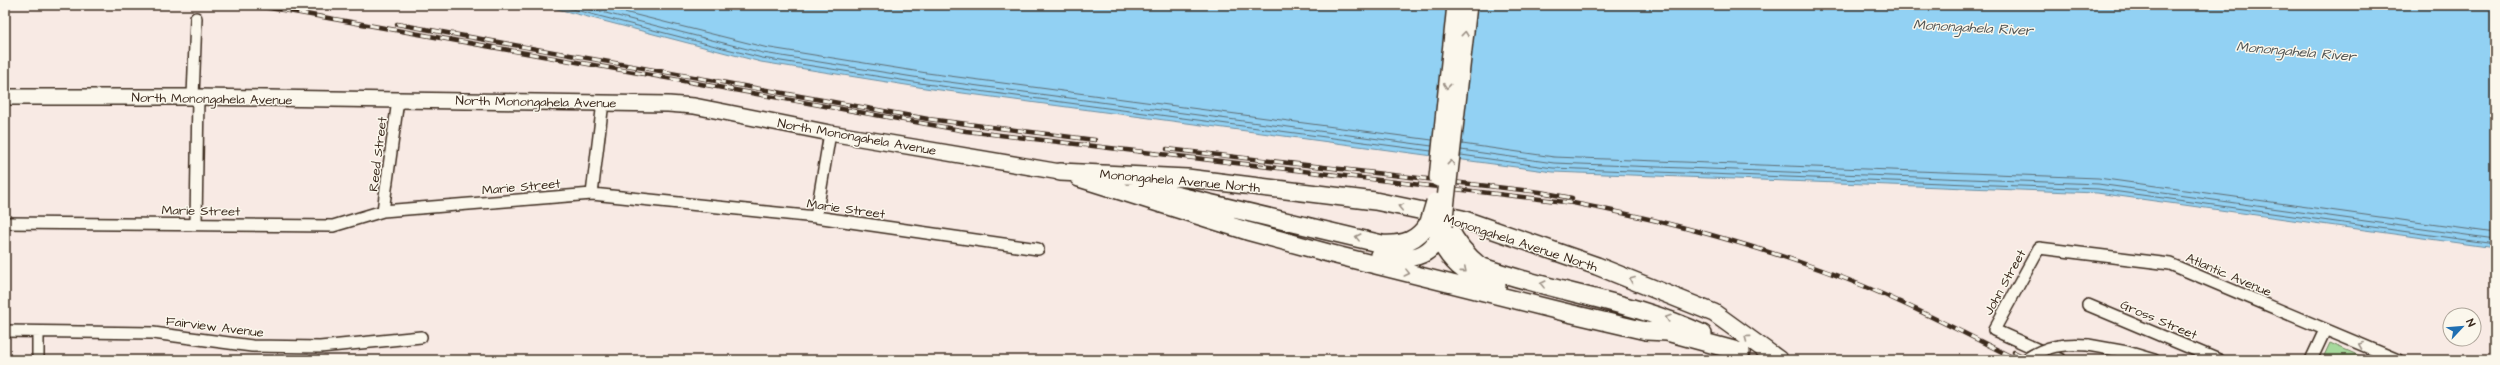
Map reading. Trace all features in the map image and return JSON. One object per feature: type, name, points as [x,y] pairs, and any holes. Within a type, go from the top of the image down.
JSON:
[{"type":"main road","points":[[1456,5],[1439,228],[1450,256],[1466,272],[1484,283],[1619,317],[1667,332]]},
{"type":"main road","points":[[1441,202],[1468,5]]},
{"type":"main road","name":"North Monongahela Avenue","points":[[5,96],[603,102],[694,106],[830,133],[1060,172]]},
{"type":"main road","points":[[1060,172],[1148,188],[1382,244],[1398,244],[1412,241],[1422,233],[1439,228]]},
{"type":"main road","name":"Monongahela Avenue North","points":[[1060,172],[1247,231],[1404,272],[1646,331],[1667,332],[1741,352]]},
{"type":"main road","name":"Monongahela Avenue North","points":[[1060,172],[1138,174],[1194,179],[1375,201],[1462,220],[1597,266],[1714,313],[1779,360]]},
{"type":"main road","points":[[1165,204],[1201,210],[1396,259],[1411,259],[1421,254],[1439,228]]},
{"type":"main road","points":[[1439,228],[1456,242],[1468,257],[1480,266],[1671,319],[1760,360]]},
{"type":"street","points":[[196,18],[196,223]]},
{"type":"street","name":"Reed Street","points":[[383,211],[398,100]]},
{"type":"street","points":[[592,194],[603,102]]},
{"type":"street","points":[[816,217],[830,133]]},
{"type":"street","name":"Marie Street","points":[[5,223],[196,223],[333,226],[383,211],[592,194],[816,217],[1038,249]]},
{"type":"street","name":"John Street","points":[[2039,248],[1994,330],[2061,360]]},
{"type":"street","name":"Atlantic Avenue","points":[[2039,248],[2170,264],[2398,360]]},
{"type":"street","name":"Gross Street","points":[[2088,305],[2219,360]]},
{"type":"street","points":[[2311,360],[2325,330]]},
{"type":"street","name":"Fairview Avenue","points":[[5,331],[153,333],[252,346],[312,347],[421,338]]},
{"type":"street","points":[[38,332],[38,360]]},
{"type":"street","points":[[2025,360],[2057,345],[2070,343],[2127,352],[2154,360]]},
{"type":"green space","points":[[2330,343],[2369,360],[2322,360]]},
{"type":"water","name":"Monongahela River","points":[[542,5],[2495,5],[2495,248],[2097,193],[1553,172],[925,88],[761,62]]},
{"type":"railway","points":[[245,5],[283,10],[966,131],[1573,203],[1605,209],[1730,240],[1792,259],[1847,279],[1946,324],[2018,360]]},
{"type":"railway","points":[[397,24],[928,119],[1095,140]]},
{"type":"railway","points":[[1167,149],[1540,192],[1572,198]]},
{"type":"railway","points":[[2014,352],[2030,360]]}]
